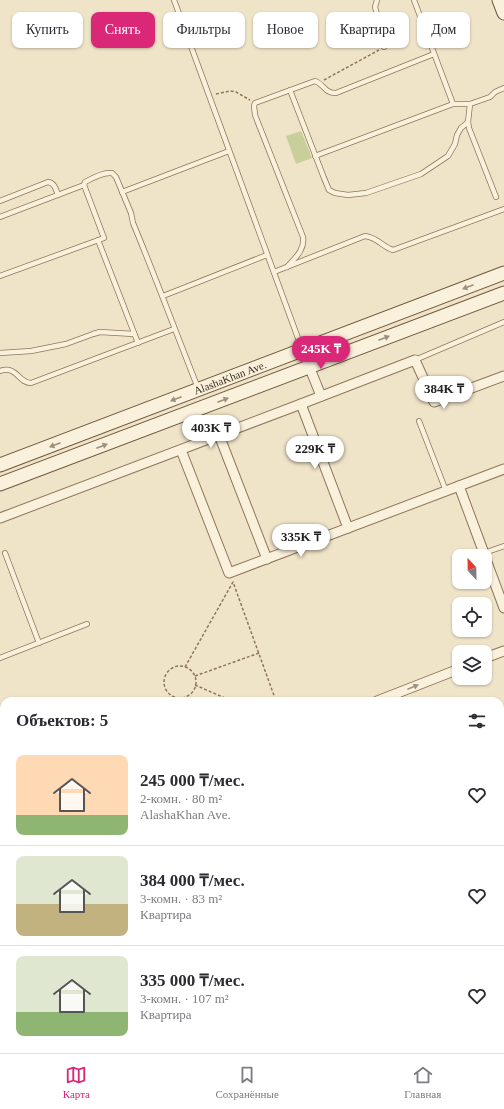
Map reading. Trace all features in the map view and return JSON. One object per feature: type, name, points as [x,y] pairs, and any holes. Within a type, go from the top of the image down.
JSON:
[{"type":"main road","points":[[499,0],[504,13]]},
{"type":"main road","name":"AlashaKhan Ave.","points":[[0,465],[303,351],[504,273]]},
{"type":"main road","name":"AlashaKhan Ave.","points":[[0,484],[504,293]]},
{"type":"street","points":[[303,351],[321,396]]},
{"type":"street","points":[[0,518],[415,360],[434,402],[504,376]]},
{"type":"street","points":[[301,404],[348,528]]},
{"type":"street","points":[[219,435],[267,559]]},
{"type":"street","points":[[181,450],[229,573],[504,469]]},
{"type":"street","points":[[459,486],[482,549]]},
{"type":"street","points":[[492,576],[504,608]]},
{"type":"street","points":[[492,655],[504,651]]},
{"type":"street","points":[[398,697],[452,672]]},
{"type":"lane","points":[[174,0],[303,351]]},
{"type":"lane","points":[[376,12],[375,7],[377,0]]},
{"type":"lane","points":[[414,0],[453,104]]},
{"type":"lane","points":[[287,267],[301,250],[304,242],[255,115],[255,104],[315,81],[319,82],[328,92],[336,93],[434,54]]},
{"type":"lane","points":[[315,156],[453,104],[470,104],[490,97],[495,92],[504,88]]},
{"type":"lane","points":[[290,90],[329,190],[335,193],[366,193],[421,174],[448,156],[455,144],[457,135],[461,128],[468,122]]},
{"type":"lane","points":[[470,104],[468,122],[469,128],[496,197]]},
{"type":"lane","points":[[122,192],[229,151]]},
{"type":"lane","points":[[0,217],[84,185],[88,180],[112,173],[116,177],[131,213],[133,223],[199,390]]},
{"type":"lane","points":[[0,201],[48,182],[54,186],[58,195]]},
{"type":"lane","points":[[0,276],[104,238],[84,185]]},
{"type":"lane","points":[[274,272],[365,236],[376,239],[389,249],[393,250],[504,208]]},
{"type":"lane","points":[[98,240],[138,343]]},
{"type":"lane","points":[[163,296],[267,255]]},
{"type":"lane","points":[[415,360],[504,322]]},
{"type":"lane","points":[[0,371],[11,370],[18,374],[26,383],[31,383],[174,329]]},
{"type":"lane","points":[[0,353],[31,351],[66,344],[100,332],[134,334]]},
{"type":"lane","points":[[419,421],[446,491]]},
{"type":"lane","points":[[492,551],[504,546]]},
{"type":"lane","points":[[5,553],[39,643]]},
{"type":"lane","points":[[0,658],[87,624]]},
{"type":"path","points":[[319,82],[382,48]]},
{"type":"path","points":[[209,96],[230,90],[255,104]]},
{"type":"path","points":[[185,667],[233,582],[275,697]]},
{"type":"path","points":[[195,676],[259,653]]},
{"type":"path","points":[[176,697],[169,694],[164,684],[164,679],[170,670],[180,666],[193,672],[195,676],[195,685],[193,690],[185,697]]},
{"type":"path","points":[[195,685],[223,697]]},
{"type":"green space","points":[[301,131],[312,158],[296,164],[286,136]]}]
